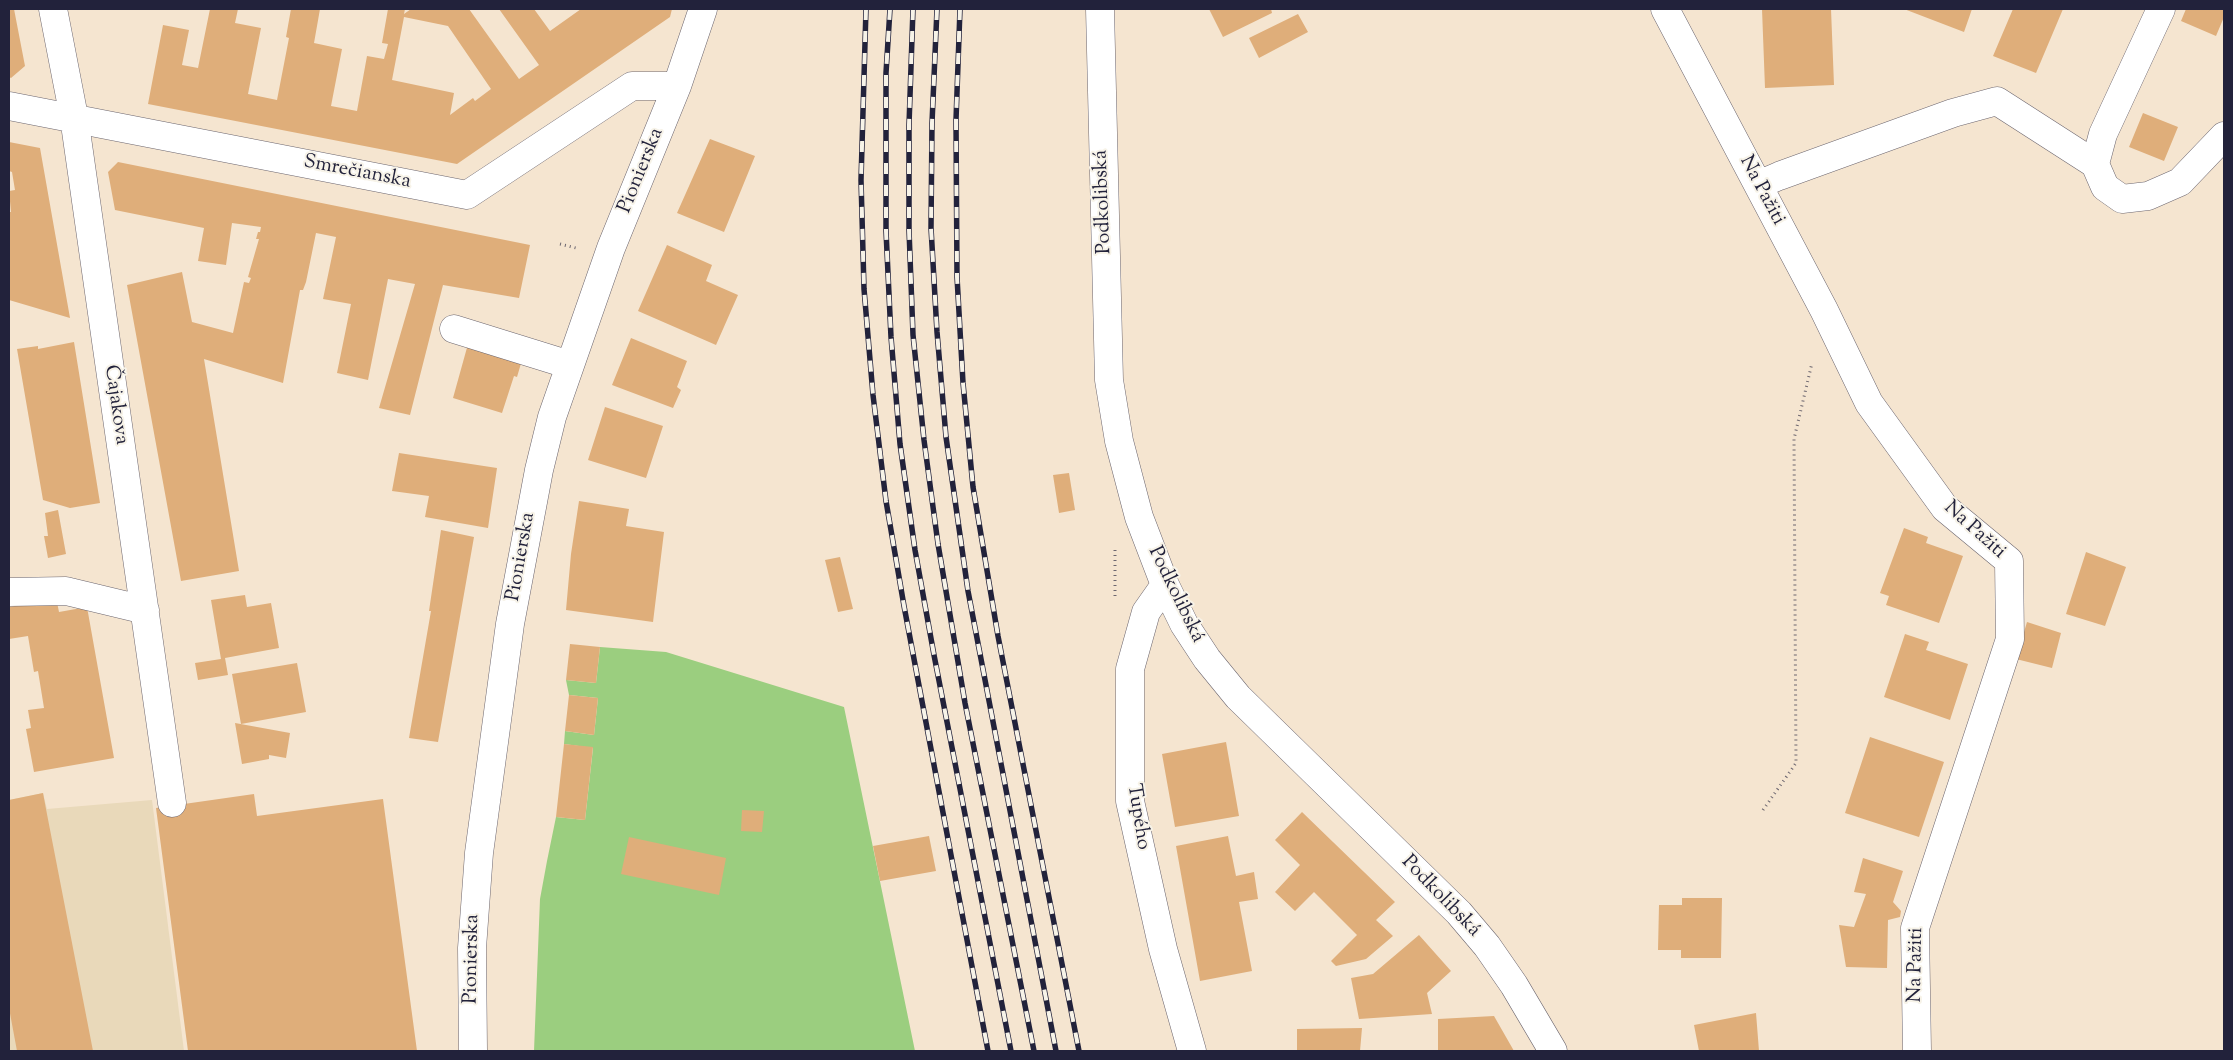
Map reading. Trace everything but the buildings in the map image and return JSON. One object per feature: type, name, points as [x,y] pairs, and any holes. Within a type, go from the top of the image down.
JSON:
[{"type":"street","name":"Čajakova","points":[[53,9],[74,117],[172,803]]},
{"type":"street","name":"Pionierska","points":[[473,1051],[474,901],[509,633],[539,470],[552,417],[610,248],[677,86],[703,9]]},
{"type":"street","name":"Podkolibská","points":[[1100,9],[1109,380],[1119,441],[1139,517],[1165,585],[1184,624],[1207,659],[1238,697],[1459,913],[1488,946],[1554,1051]]},
{"type":"street","name":"Na Pažiti","points":[[1665,9],[1824,310],[1869,403],[1945,508],[2009,561],[2010,640],[1915,928],[1917,1051]]},
{"type":"street","points":[[2095,164],[2103,134],[2160,9]]},
{"type":"street","name":"Smrečianska","points":[[9,106],[74,117],[467,195],[632,86],[677,86]]},
{"type":"street","points":[[1758,185],[1944,116],[1997,101],[2095,164],[2105,187],[2122,199],[2148,196],[2180,182],[2224,136]]},
{"type":"street","points":[[454,329],[570,365]]},
{"type":"street","name":"Tupého","points":[[1165,585],[1146,612],[1130,669],[1130,801],[1164,949],[1192,1051]]},
{"type":"street","points":[[9,592],[66,590],[144,610]]},
{"type":"path","points":[[560,244],[572,247]]},
{"type":"path","points":[[1763,810],[1796,763],[1794,439],[1824,310]]},
{"type":"shaded area","points":[[43,793],[47,809],[152,800],[184,1051],[9,1051],[9,800]]},
{"type":"green space","points":[[600,647],[666,652],[844,707],[915,1051],[534,1051],[540,899],[547,861],[556,817],[585,820],[593,748],[564,744],[565,731],[594,735],[598,698],[569,695],[566,680],[596,683]]},
{"type":"railway","points":[[866,9],[861,180],[864,289],[873,395],[886,501],[904,606],[988,1051]]},
{"type":"railway","points":[[890,9],[886,73],[886,231],[891,337],[900,444],[915,550],[934,655],[1011,1051]]},
{"type":"railway","points":[[913,9],[909,125],[909,230],[913,335],[924,440],[938,544],[965,703],[1034,1051]]},
{"type":"railway","points":[[937,9],[932,123],[931,228],[946,437],[968,591],[1056,1051]]},
{"type":"railway","points":[[960,9],[956,120],[957,277],[963,383],[973,487],[998,636],[1079,1051]]}]
